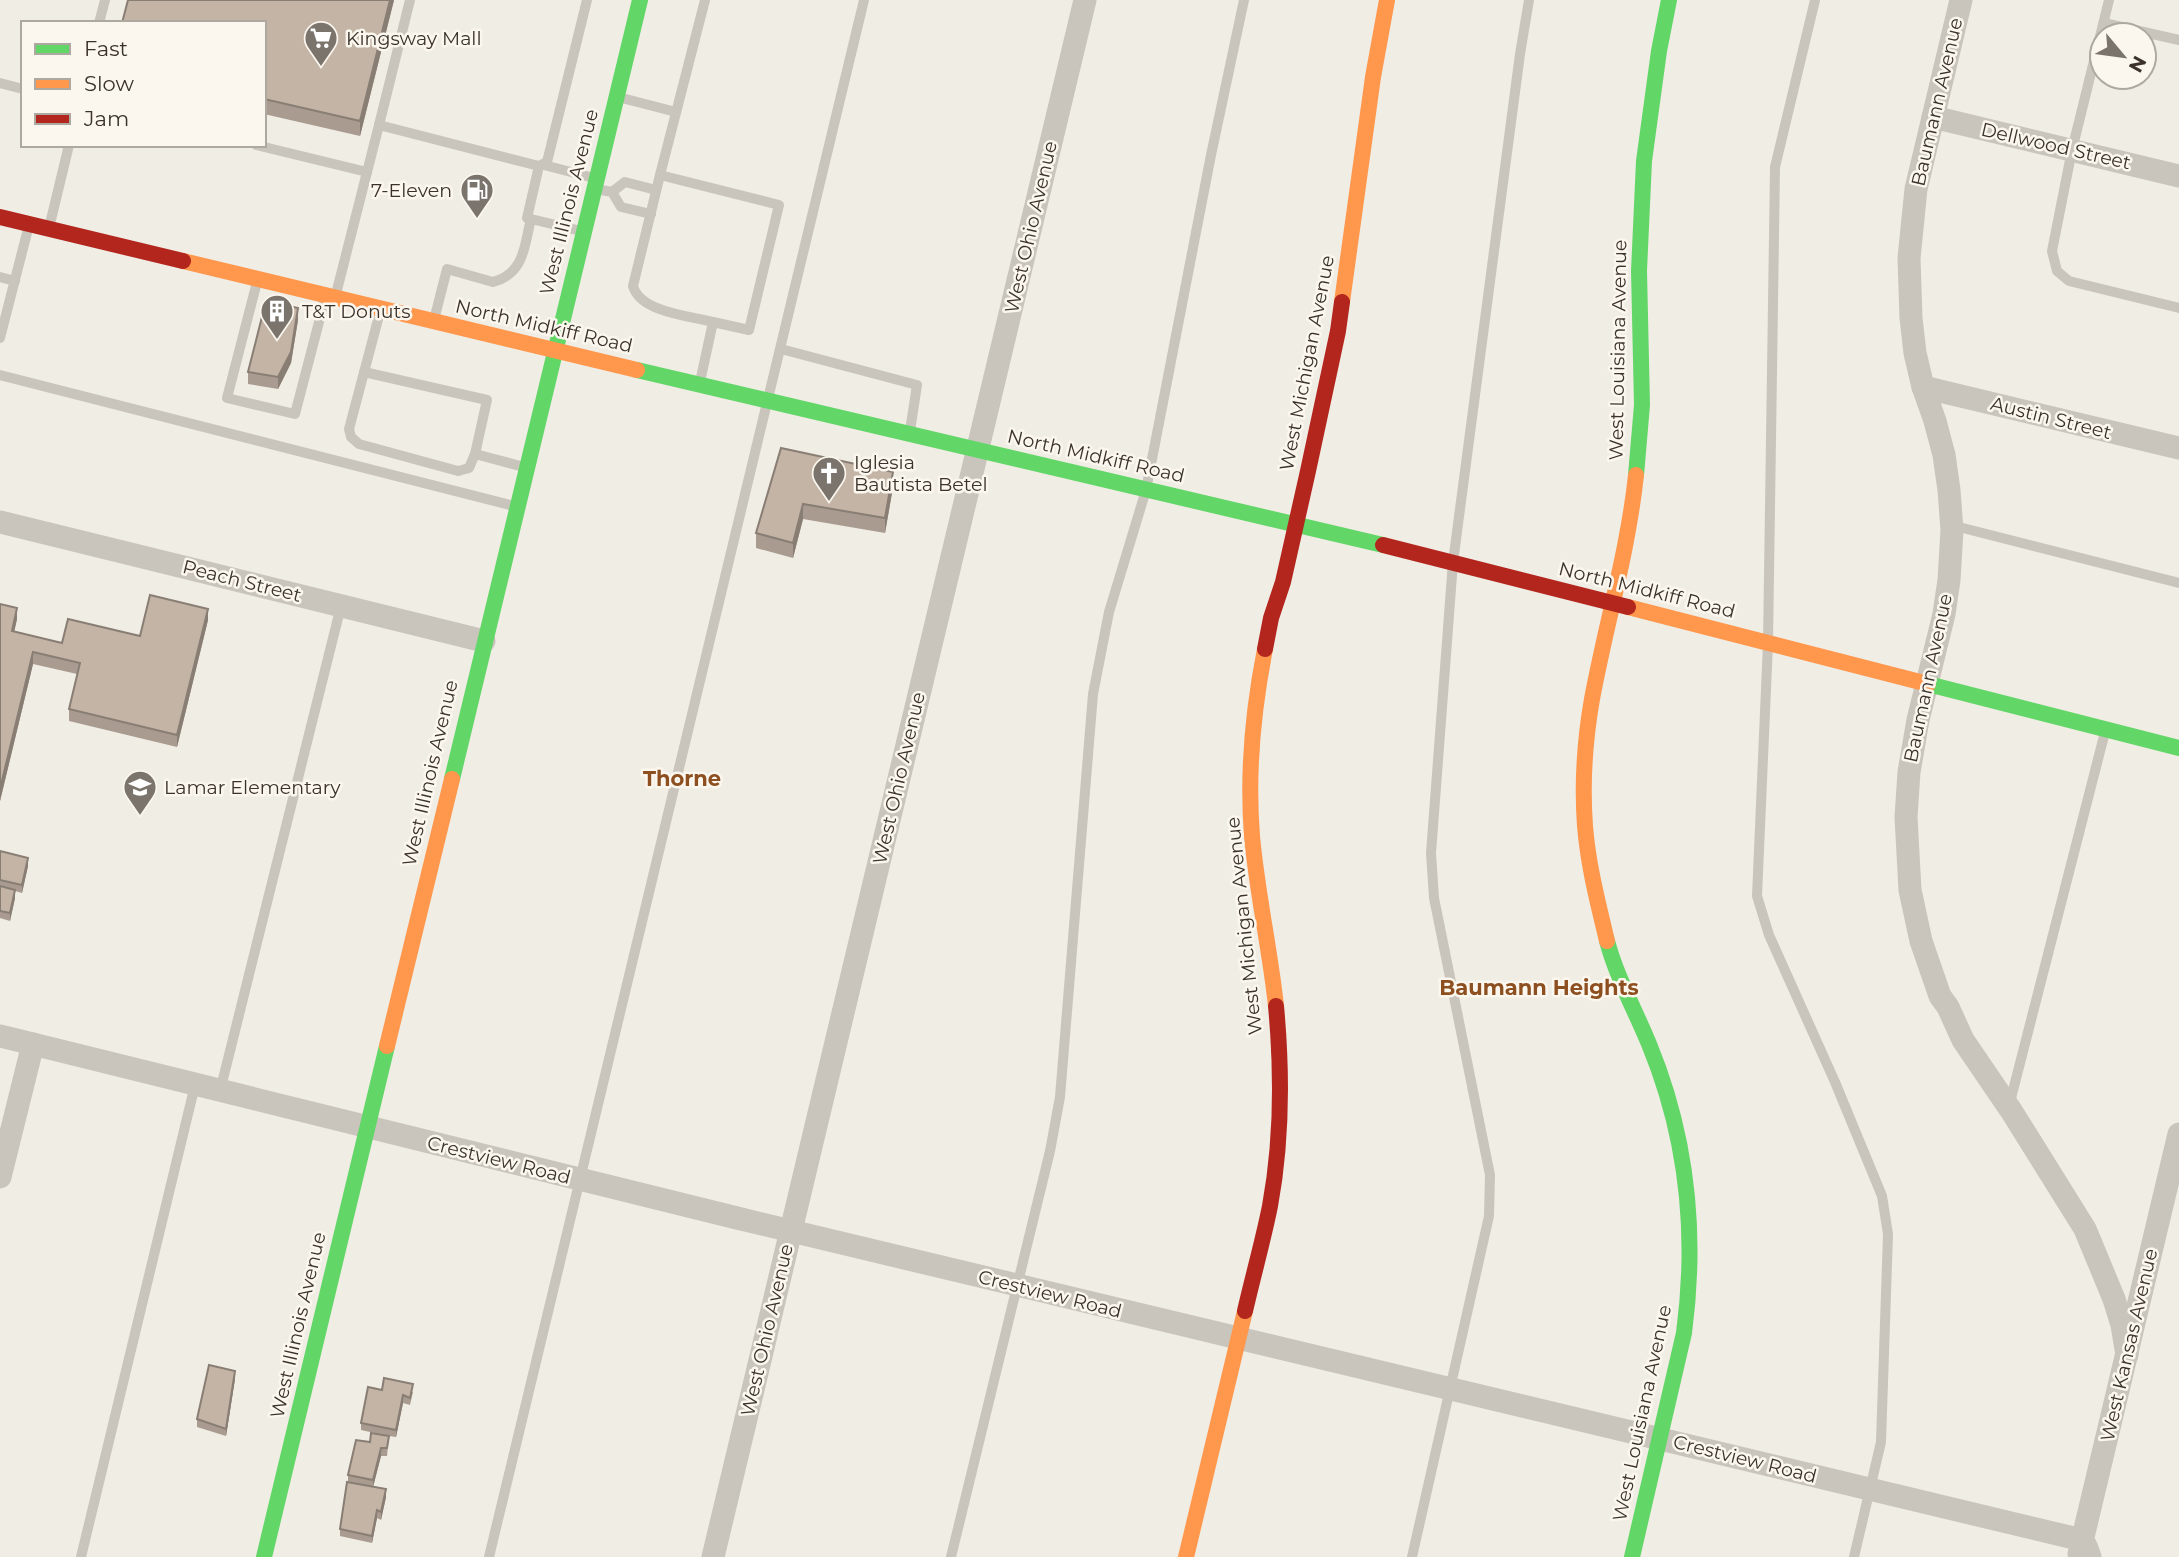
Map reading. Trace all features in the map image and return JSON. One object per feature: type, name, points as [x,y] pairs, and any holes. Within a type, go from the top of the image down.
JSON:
[{"type":"main road","name":"West Illinois Avenue","points":[[264,1557],[640,0]]},
{"type":"main road","name":"West Michigan Avenue","points":[[1186,1557],[1270,1204],[1279,1094],[1276,999],[1265,919],[1255,872],[1252,833],[1251,761],[1257,689],[1338,331],[1373,77],[1387,0]]},
{"type":"main road","name":"West Louisiana Avenue","points":[[1632,1557],[1680,1355],[1688,1306],[1689,1213],[1683,1158],[1675,1122],[1649,1044],[1629,1003],[1606,941],[1593,885],[1585,806],[1588,729],[1594,687],[1630,522],[1640,441],[1642,351],[1639,271],[1644,161],[1669,0]]},
{"type":"main road","name":"North Midkiff Road","points":[[0,217],[554,351],[1453,562],[2179,748]]},
{"type":"street","name":"West Ohio Avenue","points":[[713,1557],[1085,0]]},
{"type":"street","name":"Baumann Avenue","points":[[1961,0],[1916,189],[1909,258],[1911,318],[1923,387],[1944,454],[1949,489],[1952,552],[1944,614],[1915,734],[1906,803],[1907,862],[1913,912],[1940,996],[1948,1007],[1963,1041],[2009,1107],[2085,1229],[2115,1299],[2126,1355]]},
{"type":"street","name":"Dellwood Street","points":[[1933,117],[2179,176]]},
{"type":"street","name":"Austin Street","points":[[1923,387],[2179,448]]},
{"type":"street","name":"Peach Street","points":[[0,522],[484,641]]},
{"type":"street","name":"Crestview Road","points":[[0,1036],[1016,1286],[2078,1539],[2083,1553]]},
{"type":"street","points":[[0,1177],[33,1044]]},
{"type":"street","name":"West Kansas Avenue","points":[[2083,1553],[2126,1355],[2179,1134]]},
{"type":"lane","points":[[100,21],[105,0]]},
{"type":"lane","points":[[258,280],[227,398],[295,414],[367,172],[410,0]]},
{"type":"lane","points":[[583,232],[527,218],[542,165],[547,162],[587,0]]},
{"type":"lane","points":[[660,175],[779,205],[749,330],[654,307],[642,301],[633,286],[656,190],[705,0]]},
{"type":"lane","points":[[489,1557],[864,0]]},
{"type":"lane","points":[[951,1557],[1050,1151],[1060,1097],[1093,694],[1109,612],[1146,490],[1244,0]]},
{"type":"lane","points":[[1412,1557],[1489,1216],[1490,1175],[1434,898],[1431,853],[1453,562],[1529,0]]},
{"type":"lane","points":[[1815,0],[1775,167],[1768,643],[1757,896],[1769,935],[1835,1082],[1882,1196],[1888,1234],[1881,1442],[1854,1557]]},
{"type":"lane","points":[[2104,21],[2109,0]]},
{"type":"lane","points":[[2158,35],[2179,40]]},
{"type":"lane","points":[[0,83],[21,88]]},
{"type":"lane","points":[[2088,86],[2052,251],[2057,271],[2069,281],[2179,308]]},
{"type":"lane","points":[[616,97],[676,112]]},
{"type":"lane","points":[[379,125],[542,165],[612,192],[621,207],[650,214]]},
{"type":"lane","points":[[49,229],[69,147]]},
{"type":"lane","points":[[264,147],[367,172]]},
{"type":"lane","points":[[612,192],[625,182],[656,190]]},
{"type":"lane","points":[[434,322],[447,270],[493,282],[513,272],[520,262],[531,219]]},
{"type":"lane","points":[[0,338],[29,224]]},
{"type":"lane","points":[[0,277],[15,281]]},
{"type":"lane","points":[[364,372],[487,400],[475,454],[469,468],[458,471],[359,444],[351,437],[349,429],[364,372],[381,309]]},
{"type":"lane","points":[[700,385],[713,322]]},
{"type":"lane","points":[[781,349],[917,385],[909,434]]},
{"type":"lane","points":[[0,375],[517,506]]},
{"type":"lane","points":[[475,454],[526,468]]},
{"type":"lane","points":[[1951,525],[2179,583]]},
{"type":"lane","points":[[220,1091],[341,606]]},
{"type":"lane","points":[[2009,1107],[2105,729]]},
{"type":"lane","points":[[81,1557],[195,1085]]},
{"type":"building","name":"Kingsway Mall","points":[[128,0],[390,0],[360,121],[266,99],[266,21],[123,21]]},
{"type":"building","name":"T&T Donuts","points":[[266,301],[298,308],[291,352],[278,377],[248,372]]},
{"type":"building","name":"Iglesia Bautista Betel","points":[[781,448],[893,472],[885,518],[803,504],[793,543],[756,533]]},
{"type":"building","points":[[150,595],[208,609],[177,735],[69,709],[80,663],[33,652],[0,789],[0,604],[17,608],[12,631],[62,643],[68,619],[140,636]]},
{"type":"building","points":[[0,851],[28,858],[22,885],[0,880]]},
{"type":"building","points":[[0,886],[15,890],[10,913],[0,911]]},
{"type":"building","points":[[209,1365],[235,1371],[226,1429],[197,1419]]},
{"type":"building","points":[[384,1378],[413,1384],[410,1398],[403,1395],[396,1430],[361,1423],[368,1387],[382,1390]]},
{"type":"building","points":[[371,1433],[389,1436],[387,1448],[381,1448],[373,1480],[348,1475],[356,1440],[370,1442]]},
{"type":"building","points":[[347,1482],[386,1489],[381,1512],[377,1510],[372,1536],[340,1529]]},
{"type":"traffic: fast","points":[[452,779],[640,0]]},
{"type":"traffic: fast","points":[[1636,475],[1642,405],[1639,271],[1644,161],[1669,0]]},
{"type":"traffic: fast","points":[[637,370],[1383,545]]},
{"type":"traffic: fast","points":[[1928,684],[2179,748]]},
{"type":"traffic: fast","points":[[1607,941],[1662,1079],[1680,1150],[1689,1223],[1688,1296],[1684,1333],[1632,1557]]},
{"type":"traffic: fast","points":[[264,1557],[387,1046]]},
{"type":"traffic: slow","points":[[1342,302],[1373,77],[1387,0]]},
{"type":"traffic: slow","points":[[183,261],[637,370]]},
{"type":"traffic: slow","points":[[1607,941],[1586,841],[1585,762],[1592,699],[1622,559],[1636,475]]},
{"type":"traffic: slow","points":[[1628,607],[1928,684]]},
{"type":"traffic: slow","points":[[1265,649],[1257,695],[1250,789],[1254,857],[1276,1006]]},
{"type":"traffic: slow","points":[[387,1046],[452,779]]},
{"type":"traffic: slow","points":[[1186,1557],[1245,1311]]},
{"type":"traffic: jam","points":[[0,217],[183,261]]},
{"type":"traffic: jam","points":[[1265,649],[1308,471],[1342,302]]},
{"type":"traffic: jam","points":[[1383,545],[1628,607]]},
{"type":"traffic: jam","points":[[1245,1311],[1270,1206],[1277,1156],[1280,1081],[1276,1006]]},
{"type":"place","name":"Kingsway Mall","points":[[321,68]]},
{"type":"place","name":"7-Eleven","points":[[477,220]]},
{"type":"place","name":"T&T Donuts","points":[[277,341]]},
{"type":"place","name":"Iglesia Bautista Betel","points":[[829,503]]},
{"type":"place","name":"Lamar Elementary","points":[[140,817]]},
{"type":"district","name":"Thorne","points":[[682,778]]},
{"type":"district","name":"Baumann Heights","points":[[1539,987]]}]
